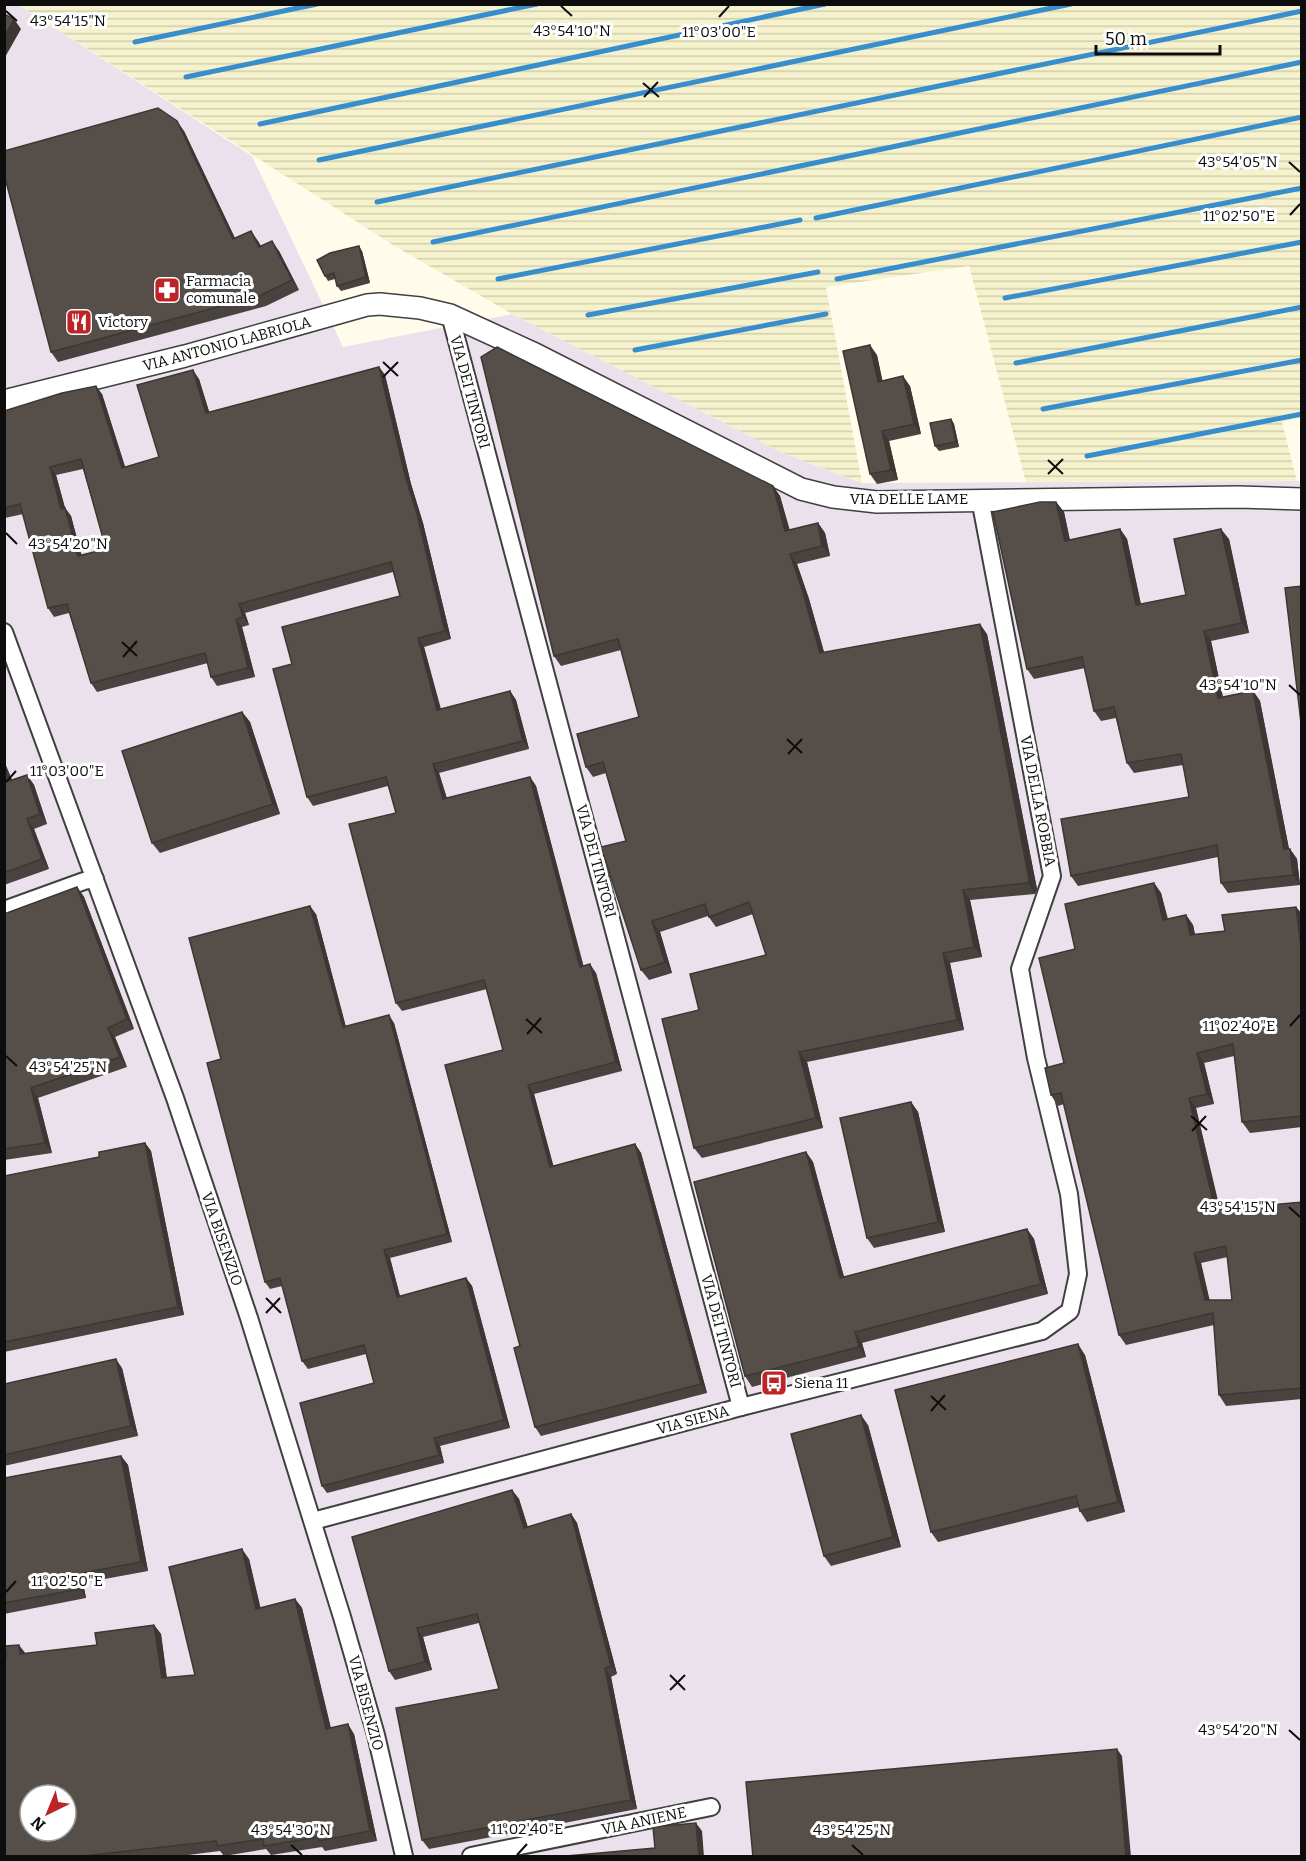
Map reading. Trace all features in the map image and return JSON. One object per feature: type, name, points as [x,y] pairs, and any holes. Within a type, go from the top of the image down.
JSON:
[{"type":"street","name":"VIA ANTONIO LABRIOLA","points":[[4,401],[185,356],[366,305],[410,307],[450,315]]},
{"type":"street","name":"VIA DELLE LAME","points":[[450,315],[536,354],[801,489],[832,497],[877,502],[1238,497],[1302,499]]},
{"type":"street","name":"VIA DEI TINTORI","points":[[450,315],[741,1407]]},
{"type":"street","name":"VIA DELLA ROBBIA","points":[[980,499],[1052,876],[1020,969],[1036,1058],[1069,1194],[1078,1274],[1070,1311]]},
{"type":"street","name":"VIA BISENZIO","points":[[4,632],[175,1098],[252,1329],[313,1521],[376,1735],[404,1857]]},
{"type":"street","points":[[4,910],[94,879]]},
{"type":"street","name":"VIA SIENA","points":[[313,1521],[741,1407],[1042,1331],[1070,1311]]},
{"type":"street","name":"VIA ANIENE","points":[[471,1857],[711,1807]]},
{"type":"shaded area","points":[[5,5],[19,5],[252,156],[343,347],[512,314],[783,453],[862,483],[1301,481],[1301,1856],[5,1856]]},
{"type":"shaded area","points":[[19,5],[1301,5],[1302,417],[1282,422],[1297,481],[1026,482],[969,266],[826,287],[862,483],[783,453],[512,314],[393,245]]},
{"type":"building","points":[[4,14],[14,19],[4,37]]},
{"type":"building","points":[[158,108],[177,121],[233,239],[251,231],[259,247],[272,241],[292,280],[259,296],[51,352],[4,174],[4,151]]},
{"type":"building","points":[[359,246],[366,277],[337,286],[334,273],[325,276],[317,260],[330,253]]},
{"type":"building","points":[[870,345],[878,382],[903,376],[914,424],[882,431],[891,470],[870,474],[843,351]]},
{"type":"building","points":[[497,347],[773,486],[785,531],[818,523],[822,546],[790,554],[820,653],[980,624],[1028,883],[963,890],[974,947],[943,953],[957,1020],[799,1052],[816,1118],[694,1148],[662,1019],[699,1010],[690,974],[766,955],[749,902],[709,917],[705,904],[652,921],[665,962],[641,970],[601,847],[626,841],[603,762],[586,767],[577,734],[639,717],[618,639],[554,656],[481,357]]},
{"type":"building","points":[[379,367],[445,631],[418,638],[437,710],[510,691],[523,741],[433,764],[443,799],[530,777],[580,967],[590,964],[616,1062],[528,1085],[550,1167],[635,1144],[701,1384],[535,1427],[514,1348],[520,1346],[445,1065],[503,1050],[484,980],[396,1003],[349,824],[396,813],[386,777],[307,797],[273,669],[292,664],[282,627],[400,596],[391,562],[239,604],[243,617],[236,619],[248,668],[211,677],[205,653],[91,683],[67,604],[48,608],[20,504],[4,508],[4,411],[62,393],[96,386],[122,468],[159,457],[137,385],[193,370],[206,413]],"holes":[[[81,459],[106,549],[78,556],[65,508],[61,509],[50,467]]]},
{"type":"building","points":[[951,419],[956,442],[935,446],[930,423]]},
{"type":"building","points":[[1040,502],[1056,502],[1065,541],[1120,529],[1136,605],[1186,595],[1174,539],[1221,529],[1242,623],[1204,631],[1218,698],[1253,691],[1284,849],[1290,849],[1293,875],[1221,883],[1217,845],[1071,876],[1061,819],[1189,797],[1181,754],[1127,763],[1114,707],[1094,711],[1082,657],[1027,669],[993,512]]},
{"type":"building","points":[[1302,586],[1302,731],[1285,588]]},
{"type":"building","points":[[242,712],[273,804],[152,843],[122,751]]},
{"type":"building","points":[[4,769],[9,781],[27,775],[40,814],[27,819],[42,859],[4,873]]},
{"type":"building","points":[[1154,883],[1163,920],[1186,915],[1190,935],[1225,931],[1222,915],[1296,907],[1302,954],[1302,1116],[1242,1122],[1233,1044],[1197,1053],[1207,1094],[1189,1098],[1215,1210],[1302,1202],[1302,1388],[1219,1395],[1213,1313],[1119,1335],[1061,1093],[1051,1095],[1045,1068],[1064,1063],[1039,958],[1075,949],[1065,904]],"holes":[[[1226,1246],[1232,1300],[1205,1300],[1194,1253]]]},
{"type":"building","points":[[77,887],[127,1019],[108,1028],[120,1057],[31,1088],[45,1143],[4,1149],[4,914]]},
{"type":"building","points":[[310,906],[343,1027],[389,1015],[447,1234],[384,1250],[397,1297],[466,1278],[504,1420],[434,1438],[439,1455],[322,1486],[300,1403],[374,1383],[364,1345],[302,1361],[280,1278],[265,1282],[207,1063],[221,1059],[189,938]]},
{"type":"building","points":[[911,1102],[938,1222],[867,1238],[840,1118]]},
{"type":"building","points":[[145,1143],[178,1307],[4,1342],[4,1176],[99,1157],[99,1152]]},
{"type":"building","points":[[806,1152],[840,1278],[1027,1229],[1041,1284],[855,1332],[859,1347],[745,1376],[694,1182]]},
{"type":"building","points":[[1078,1344],[1118,1502],[1080,1511],[1076,1496],[931,1532],[895,1390]]},
{"type":"building","points":[[116,1359],[131,1426],[4,1455],[4,1384]]},
{"type":"building","points":[[861,1415],[893,1537],[824,1556],[791,1434]]},
{"type":"building","points":[[121,1456],[141,1562],[77,1574],[80,1589],[4,1603],[4,1478]]},
{"type":"building","points":[[512,1490],[524,1528],[571,1514],[611,1666],[605,1668],[631,1800],[422,1840],[396,1708],[499,1689],[477,1614],[417,1628],[425,1662],[389,1671],[352,1537]]},
{"type":"building","points":[[242,1549],[256,1609],[295,1599],[326,1729],[348,1724],[370,1831],[319,1841],[318,1837],[264,1846],[263,1839],[217,1846],[216,1841],[75,1857],[4,1857],[5,1646],[19,1645],[20,1654],[97,1645],[95,1633],[154,1625],[162,1678],[195,1675],[169,1567]]},
{"type":"building","points":[[1117,1749],[1126,1857],[753,1857],[746,1782]]},
{"type":"building","points":[[696,1823],[699,1857],[555,1857],[655,1848],[653,1827]]},
{"type":"waterway","points":[[135,42],[317,4]]},
{"type":"waterway","points":[[186,77],[537,4]]},
{"type":"waterway","points":[[260,124],[825,4]]},
{"type":"waterway","points":[[319,160],[1071,4]]},
{"type":"waterway","points":[[377,202],[1302,11]]},
{"type":"waterway","points":[[433,242],[1302,62]]},
{"type":"waterway","points":[[816,218],[1302,117]]},
{"type":"waterway","points":[[837,279],[1302,188]]},
{"type":"waterway","points":[[498,279],[800,220]]},
{"type":"waterway","points":[[1005,298],[1302,242]]},
{"type":"waterway","points":[[588,315],[818,272]]},
{"type":"waterway","points":[[1016,363],[1302,307]]},
{"type":"waterway","points":[[635,350],[826,314]]},
{"type":"waterway","points":[[1043,409],[1302,360]]},
{"type":"waterway","points":[[1087,456],[1302,414]]},
{"type":"place","name":"Farmacia comunale","points":[[167,290]]},
{"type":"place","name":"Victory","points":[[79,322]]},
{"type":"place","name":"Siena 11","points":[[774,1383]]}]
